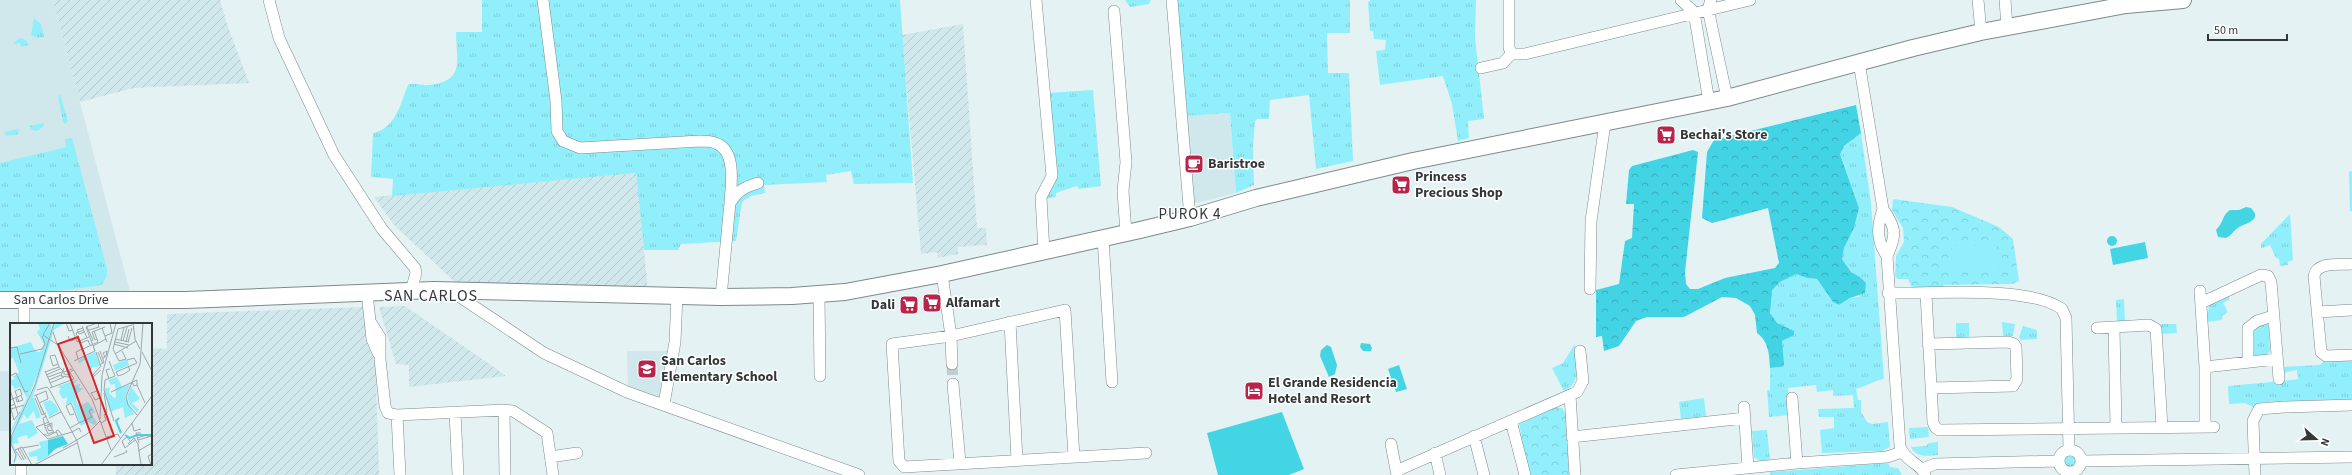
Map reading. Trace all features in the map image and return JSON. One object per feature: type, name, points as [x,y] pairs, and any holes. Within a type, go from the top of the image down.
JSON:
[{"type":"street","points":[[269,0],[279,38],[334,155],[382,229],[415,268],[416,273],[411,291]]},
{"type":"street","points":[[543,0],[556,101],[557,131],[563,142],[580,148],[700,141],[716,143],[726,150],[731,163],[730,203],[721,297]]},
{"type":"street","points":[[1036,0],[1052,176],[1041,197],[1044,252]]},
{"type":"street","points":[[1172,0],[1190,218]]},
{"type":"street","points":[[1509,0],[1509,47],[1511,54]]},
{"type":"street","points":[[1681,0],[1694,12],[1708,102]]},
{"type":"street","points":[[1481,68],[1503,63],[1511,54],[1525,54],[1694,12],[1710,5],[1750,0]]},
{"type":"street","points":[[1978,0],[1981,32]]},
{"type":"street","points":[[2005,0],[2007,27]]},
{"type":"street","name":"San Carlos Drive","points":[[0,300],[186,300],[450,290],[721,297],[845,292],[942,274],[1044,252],[1190,218],[1256,198],[1413,161],[1727,98],[1859,62],[1981,32],[2071,17],[2126,3],[2182,0]]},
{"type":"street","points":[[1710,5],[1727,98]]},
{"type":"street","points":[[1114,11],[1126,162],[1123,191],[1126,233]]},
{"type":"street","points":[[1700,48],[1716,44]]},
{"type":"street","points":[[1859,62],[1883,209],[1878,235],[1881,246],[1887,256]]},
{"type":"street","points":[[1590,289],[1591,221],[1605,123]]},
{"type":"street","points":[[730,203],[736,193],[744,187],[758,183]]},
{"type":"street","points":[[1883,209],[1891,221],[1895,232],[1894,240],[1887,256],[1888,294],[1902,452],[1912,463],[1924,472],[1935,464],[2059,461]]},
{"type":"street","points":[[1103,238],[1112,382]]},
{"type":"street","points":[[2352,264],[2321,266],[2316,269],[2314,276],[2320,352],[2326,356],[2352,355]]},
{"type":"street","points":[[942,274],[952,336],[952,364]]},
{"type":"street","points":[[2201,303],[2265,274],[2271,282],[2279,379]]},
{"type":"street","points":[[450,290],[544,353],[627,392],[859,475]]},
{"type":"street","points":[[1926,294],[1934,424],[1939,430],[2069,430],[2210,427],[2200,291]]},
{"type":"street","points":[[367,293],[372,339],[380,359],[385,409],[388,413],[397,415],[504,410],[513,412],[547,432],[553,475]]},
{"type":"street","points":[[819,294],[820,376]]},
{"type":"street","points":[[1888,294],[2015,294],[2037,299],[2062,309],[2066,318],[2069,450]]},
{"type":"street","points":[[664,404],[675,342],[677,295]]},
{"type":"street","points":[[24,300],[24,323]]},
{"type":"street","points":[[1074,457],[1065,310],[952,336],[892,343],[891,347],[900,464],[904,467],[1146,453]]},
{"type":"street","points":[[2318,312],[2352,310]]},
{"type":"street","points":[[2248,362],[2248,328],[2257,321],[2274,316]]},
{"type":"street","points":[[1010,322],[1017,460]]},
{"type":"street","points":[[2097,328],[2149,325],[2157,331],[2162,427]]},
{"type":"street","points":[[2114,328],[2116,428]]},
{"type":"street","points":[[1928,344],[2008,342],[2014,344],[2016,347],[2017,379],[2013,386],[1931,388]]},
{"type":"street","points":[[1391,444],[1396,473],[1435,453],[1570,394],[1579,389],[1583,381],[1580,351]]},
{"type":"street","points":[[2205,367],[2235,365],[2277,359]]},
{"type":"street","points":[[953,384],[960,463]]},
{"type":"street","points":[[1570,394],[1575,475]]},
{"type":"street","points":[[1792,398],[1797,463]]},
{"type":"street","points":[[2255,475],[2253,459],[2254,417],[2259,409],[2284,406],[2352,405]]},
{"type":"street","points":[[1744,407],[1748,468]]},
{"type":"street","points":[[504,410],[505,475]]},
{"type":"street","points":[[455,412],[458,475]]},
{"type":"street","points":[[397,415],[400,475]]},
{"type":"street","points":[[1572,436],[1745,418]]},
{"type":"street","points":[[1511,420],[1525,475]]},
{"type":"street","points":[[1474,436],[1484,475]]},
{"type":"street","points":[[2069,450],[2077,453],[2081,461],[2078,468],[2071,473],[2062,469],[2059,461],[2062,454],[2069,450]]},
{"type":"street","points":[[1676,475],[1797,463],[1887,457],[1902,452]]},
{"type":"street","points":[[550,457],[578,453]]},
{"type":"street","points":[[1435,453],[1440,475]]},
{"type":"street","points":[[2081,461],[2352,457]]},
{"type":"shaded area","points":[[0,0],[53,0],[130,292],[0,293]]},
{"type":"shaded area","points":[[53,0],[220,0],[227,24],[249,83],[134,88],[80,102]]},
{"type":"shaded area","points":[[963,24],[977,228],[986,228],[987,245],[958,247],[958,254],[938,258],[937,252],[921,254],[902,35]]},
{"type":"shaded area","points":[[1230,113],[1236,193],[1192,204],[1185,116]]},
{"type":"shaded area","points":[[636,173],[648,290],[456,283],[395,226],[374,197]]},
{"type":"shaded area","points":[[2246,207],[2251,208],[2254,212],[2254,218],[2237,228],[2226,238],[2218,237],[2216,230],[2227,212]]},
{"type":"shaded area","points":[[2110,236],[2114,236],[2117,241],[2114,246],[2110,246],[2107,243],[2107,239]]},
{"type":"shaded area","points":[[2145,242],[2148,258],[2113,265],[2110,249]]},
{"type":"shaded area","points":[[405,306],[506,376],[409,387],[409,365],[396,364],[379,307]]},
{"type":"shaded area","points":[[364,307],[375,347],[379,475],[116,475],[116,465],[152,465],[152,348],[167,349],[167,314]]},
{"type":"shaded area","points":[[1361,343],[1370,344],[1372,348],[1371,351],[1363,351],[1360,347]]},
{"type":"shaded area","points":[[1327,345],[1331,347],[1337,365],[1335,374],[1329,377],[1320,356],[1321,350]]},
{"type":"shaded area","name":"San Carlos Elementary School","points":[[627,351],[670,351],[662,399],[628,387]]},
{"type":"shaded area","points":[[1399,365],[1407,389],[1396,392],[1388,369]]},
{"type":"shaded area","points":[[0,371],[10,371],[10,431],[0,431]]},
{"type":"shaded area","points":[[1282,412],[1304,469],[1289,475],[1218,475],[1207,433]]},
{"type":"green space","points":[[482,0],[900,0],[913,183],[854,184],[851,171],[826,175],[827,182],[764,185],[765,193],[751,196],[742,202],[736,241],[681,244],[678,250],[644,250],[636,173],[392,196],[393,179],[371,177],[373,133],[381,131],[392,121],[400,107],[408,85],[429,85],[441,83],[449,79],[454,74],[457,60],[456,32],[482,32]]},
{"type":"green space","points":[[1125,0],[1151,0],[1149,4],[1130,7]]},
{"type":"green space","points":[[1176,0],[1350,0],[1350,33],[1327,33],[1328,73],[1349,73],[1353,161],[1316,169],[1309,95],[1270,100],[1269,119],[1257,119],[1255,121],[1253,146],[1254,185],[1236,193],[1230,113],[1185,116]]},
{"type":"green space","points":[[1371,0],[1476,0],[1475,37],[1484,119],[1468,121],[1469,138],[1458,141],[1452,104],[1443,76],[1380,85],[1376,51],[1385,50],[1386,40],[1374,39],[1373,31],[1370,31],[1368,2]]},
{"type":"green space","points":[[34,18],[41,24],[44,37],[37,38],[31,35]]},
{"type":"green space","points":[[19,38],[26,40],[29,45],[21,47],[20,43],[13,44]]},
{"type":"green space","points":[[1093,90],[1101,186],[1079,189],[1077,186],[1056,193],[1056,197],[1045,199],[1047,192],[1048,93]]},
{"type":"green space","points":[[60,94],[68,121],[65,124],[63,122],[58,96]]},
{"type":"green space","points":[[1856,105],[1861,133],[1844,146],[1840,154],[1859,208],[1854,228],[1844,248],[1842,259],[1851,272],[1860,277],[1866,283],[1865,293],[1850,298],[1839,305],[1833,302],[1817,279],[1807,278],[1796,274],[1780,282],[1772,290],[1770,313],[1777,323],[1794,331],[1794,335],[1782,341],[1784,364],[1781,367],[1770,368],[1768,349],[1764,340],[1757,333],[1755,315],[1750,306],[1736,298],[1722,297],[1684,317],[1647,317],[1636,321],[1619,346],[1604,351],[1602,336],[1596,337],[1596,290],[1619,284],[1625,241],[1632,238],[1634,204],[1626,204],[1629,170],[1632,166],[1693,150],[1698,152],[1685,272],[1686,284],[1690,289],[1698,289],[1725,278],[1775,268],[1779,263],[1768,208],[1712,223],[1702,218],[1707,152],[1714,140]]},
{"type":"green space","points":[[44,123],[43,127],[37,131],[32,130],[29,126]]},
{"type":"green space","points":[[19,129],[18,134],[6,136],[4,132]]},
{"type":"green space","points":[[1861,133],[1871,203],[1884,379],[1856,389],[1858,400],[1861,400],[1861,412],[1867,422],[1872,424],[1888,422],[1890,447],[1882,451],[1822,453],[1820,430],[1834,428],[1834,417],[1819,417],[1818,409],[1854,408],[1853,395],[1833,396],[1833,390],[1817,392],[1816,385],[1788,388],[1790,415],[1769,417],[1767,390],[1770,390],[1770,368],[1781,367],[1782,341],[1794,334],[1789,329],[1776,322],[1770,311],[1769,297],[1772,289],[1777,284],[1796,274],[1807,278],[1817,279],[1833,302],[1839,305],[1850,298],[1859,297],[1860,277],[1851,272],[1842,259],[1844,248],[1854,228],[1859,208],[1840,153],[1844,146]]},
{"type":"green space","points":[[72,138],[107,269],[107,275],[103,284],[41,293],[0,293],[0,163],[66,147],[65,139]]},
{"type":"green space","points":[[2352,171],[2352,211],[2350,211],[2349,172]]},
{"type":"green space","points":[[1893,199],[1952,207],[1999,227],[2013,239],[2019,281],[2012,284],[1944,285],[1941,289],[1913,290],[1908,279],[1898,279],[1895,276],[1896,256],[1904,242],[1903,228],[1892,210]]},
{"type":"green space","points":[[2290,214],[2293,260],[2288,262],[2288,265],[2280,266],[2279,259],[2276,258],[2270,245],[2261,248],[2261,244]]},
{"type":"green space","points":[[1952,246],[1997,246],[1998,269],[1952,269]]},
{"type":"green space","points":[[2228,294],[2230,299],[2223,303],[2228,312],[2222,316],[2222,320],[2207,322],[2209,305]]},
{"type":"green space","points":[[2124,299],[2125,322],[2117,323],[2116,300]]},
{"type":"green space","points":[[2002,322],[2015,324],[2013,336],[2003,336]]},
{"type":"green space","points":[[1956,323],[1969,323],[1969,337],[1956,338]]},
{"type":"green space","points":[[2267,323],[2269,327],[2270,351],[2267,355],[2253,355],[2253,328]]},
{"type":"green space","points":[[2161,324],[2176,324],[2177,333],[2161,334]]},
{"type":"green space","points":[[2023,326],[2037,330],[2037,339],[2021,340],[2019,337]]},
{"type":"green space","points":[[1575,344],[1577,364],[1576,377],[1570,387],[1564,391],[1552,368],[1563,363]]},
{"type":"green space","points":[[2352,359],[2352,399],[2264,402],[2253,407],[2245,403],[2229,404],[2228,386],[2298,379],[2297,370],[2283,373],[2283,367],[2320,365],[2324,361]]},
{"type":"green space","points":[[1704,398],[1706,416],[1681,419],[1679,402]]},
{"type":"green space","points":[[1555,407],[1562,408],[1566,414],[1569,475],[1529,475],[1519,424]]},
{"type":"green space","points":[[1928,427],[1929,437],[1910,439],[1909,428]]},
{"type":"green space","points":[[1767,430],[1770,460],[1760,461],[1754,457],[1752,431]]},
{"type":"green space","points":[[1938,442],[1938,455],[1919,455],[1913,451],[1911,447],[1926,446],[1929,443]]},
{"type":"green space","points":[[2070,455],[2074,457],[2076,461],[2074,465],[2070,467],[2066,465],[2064,461],[2066,457]]},
{"type":"green space","points":[[1888,463],[1890,467],[1898,468],[1902,475],[1770,475],[1770,472]]},
{"type":"tunnel","points":[[952,364],[953,384]]},
{"type":"place","name":"Bechai's Store","points":[[1666,135]]},
{"type":"place","name":"Baristroe","points":[[1194,164]]},
{"type":"place","name":"Princess Precious Shop","points":[[1401,185]]},
{"type":"place","name":"Alfamart","points":[[932,303]]},
{"type":"place","name":"Dali","points":[[909,305]]},
{"type":"place","name":"San Carlos Elementary School","points":[[647,369]]},
{"type":"place","name":"El Grande Residencia Hotel and Resort","points":[[1254,391]]},
{"type":"district","name":"PUROK 4","points":[[1190,214]]},
{"type":"district","name":"SAN CARLOS","points":[[431,296]]}]
